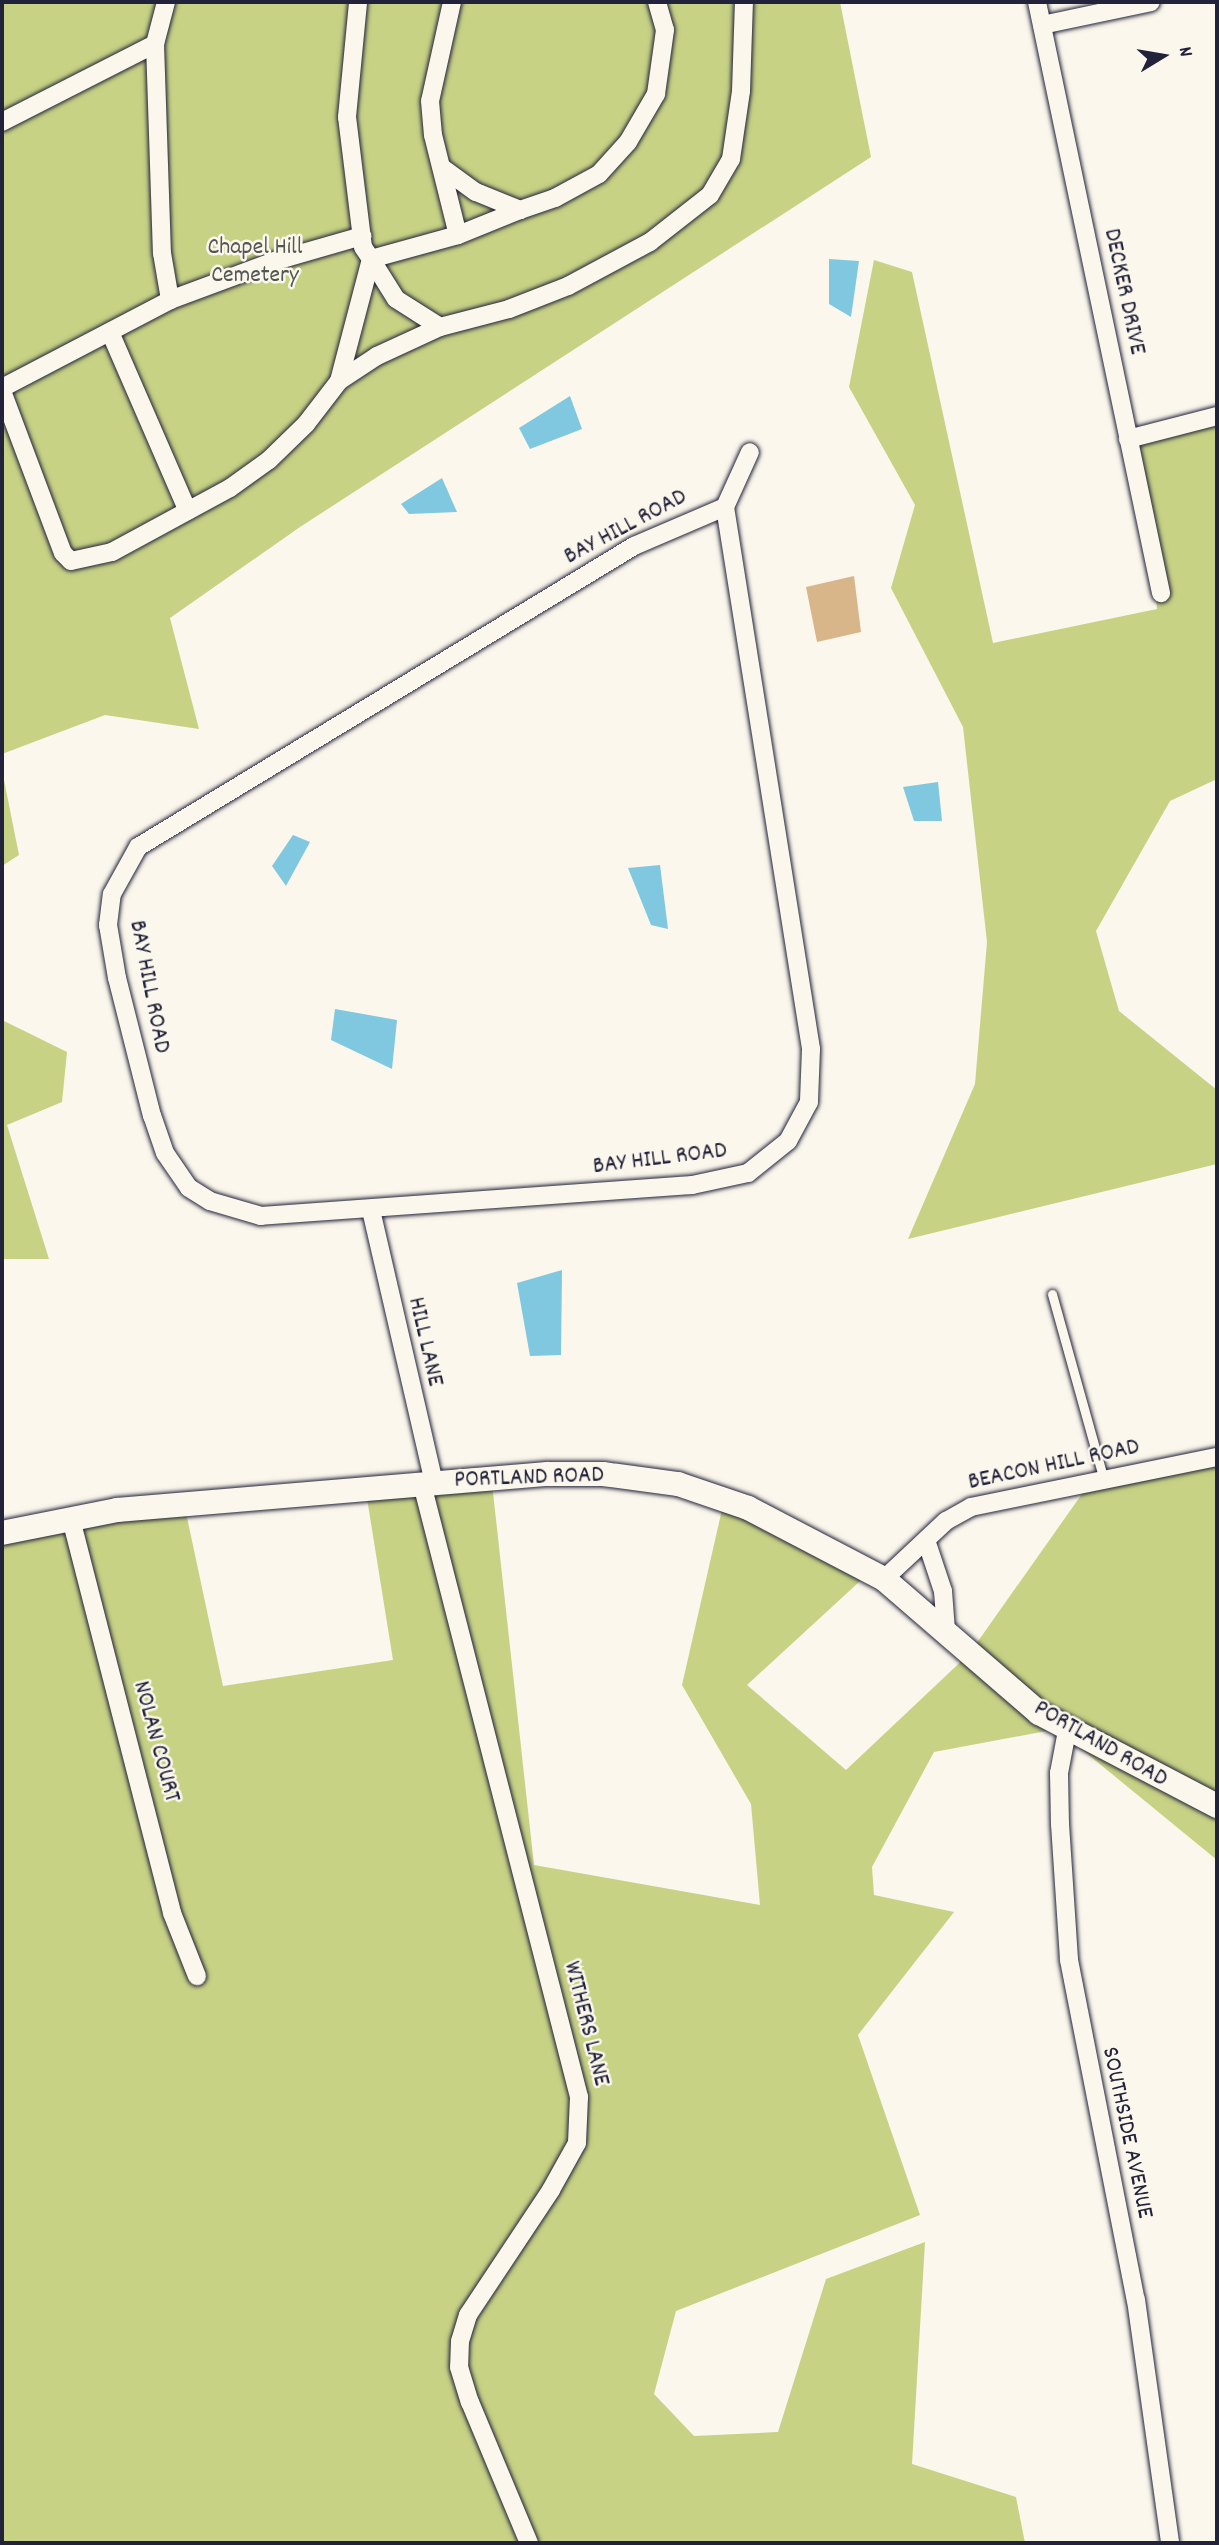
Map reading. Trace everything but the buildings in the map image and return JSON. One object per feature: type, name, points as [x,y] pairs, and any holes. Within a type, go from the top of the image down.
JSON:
[{"type":"street","points":[[166,2],[155,44],[162,253],[170,300]]},
{"type":"street","points":[[358,2],[347,117],[362,236],[371,259],[396,299],[440,327]]},
{"type":"street","points":[[452,2],[430,101],[433,135],[444,169],[458,236]]},
{"type":"street","points":[[371,259],[458,236],[555,198],[599,174],[640,125],[656,94],[664,62],[665,30],[657,2]]},
{"type":"street","points":[[362,236],[275,261],[170,300],[2,389],[63,553],[71,561],[112,552],[230,488],[275,455],[339,381],[377,356],[440,327],[509,309],[607,268],[710,195],[723,177],[736,139],[744,2]]},
{"type":"street","name":"DECKER DRIVE","points":[[1037,2],[1161,593]]},
{"type":"street","points":[[1042,24],[1151,2]]},
{"type":"street","points":[[2,122],[155,44]]},
{"type":"street","points":[[444,169],[476,192],[520,210]]},
{"type":"street","points":[[339,381],[371,259]]},
{"type":"street","points":[[110,332],[188,511]]},
{"type":"street","points":[[1128,439],[1217,416]]},
{"type":"street","points":[[724,507],[750,452]]},
{"type":"street","name":"BAY HILL ROAD","points":[[724,507],[811,1049],[809,1102],[800,1122],[770,1159],[748,1173],[720,1181],[371,1210],[261,1216],[210,1201],[181,1181],[164,1153],[152,1116],[117,978],[109,913],[121,874],[146,841],[634,546],[724,507]]},
{"type":"street","name":"HILL LANE","points":[[371,1210],[428,1484]]},
{"type":"street","name":"BEACON HILL ROAD","points":[[884,1578],[927,1543],[946,1521],[971,1507],[1217,1457]]},
{"type":"street","name":"PORTLAND ROAD","points":[[2,1533],[117,1510],[428,1484],[592,1474],[678,1484],[748,1508],[884,1578],[1020,1698],[1067,1731],[1217,1806]]},
{"type":"street","name":"WITHERS LANE","points":[[428,1484],[579,2097],[577,2143],[551,2190],[468,2315],[460,2341],[460,2367],[470,2402],[529,2543]]},
{"type":"street","name":"NOLAN COURT","points":[[71,1519],[172,1913],[197,1976]]},
{"type":"street","points":[[927,1543],[943,1591],[946,1631]]},
{"type":"street","name":"SOUTHSIDE AVENUE","points":[[1067,1731],[1059,1773],[1069,1960],[1136,2300],[1170,2543]]},
{"type":"lane","points":[[1052,1294],[1104,1480]]},
{"type":"green space","name":"Chapel Hill Cemetery","points":[[2,2],[840,2],[871,157],[300,527],[170,618],[199,729],[105,715],[2,754]]},
{"type":"green space","points":[[874,260],[912,272],[993,643],[1157,609],[1140,444],[1217,420],[1217,779],[1170,801],[1096,931],[1119,1011],[1217,1090],[1217,1164],[908,1239],[975,1084],[987,942],[963,727],[891,588],[915,505],[849,387]]},
{"type":"green space","points":[[2,770],[19,855],[2,866]]},
{"type":"green space","points":[[2,1020],[67,1052],[62,1102],[7,1125],[49,1259],[2,1259]]},
{"type":"green space","points":[[1217,1463],[1217,1860],[1057,1729],[934,1752],[872,1867],[874,1895],[954,1912],[858,2035],[920,2215],[676,2311],[654,2394],[694,2436],[778,2432],[826,2279],[925,2242],[912,2464],[1016,2497],[1025,2543],[2,2543],[2,1533],[185,1508],[223,1686],[393,1660],[365,1486],[491,1474],[534,1865],[760,1905],[751,1804],[682,1685],[726,1492],[871,1571],[747,1685],[846,1770],[969,1654],[1089,1484]]},
{"type":"water","points":[[829,259],[859,261],[851,317],[829,304]]},
{"type":"water","points":[[570,396],[582,429],[530,449],[519,428]]},
{"type":"water","points":[[442,478],[457,512],[409,514],[401,504]]},
{"type":"water","points":[[938,782],[942,821],[914,821],[903,787]]},
{"type":"water","points":[[293,835],[310,842],[286,886],[272,866]]},
{"type":"water","points":[[660,865],[668,929],[651,925],[628,868]]},
{"type":"water","points":[[335,1009],[397,1020],[392,1069],[331,1040]]},
{"type":"water","points":[[562,1270],[561,1355],[530,1356],[517,1283]]}]
